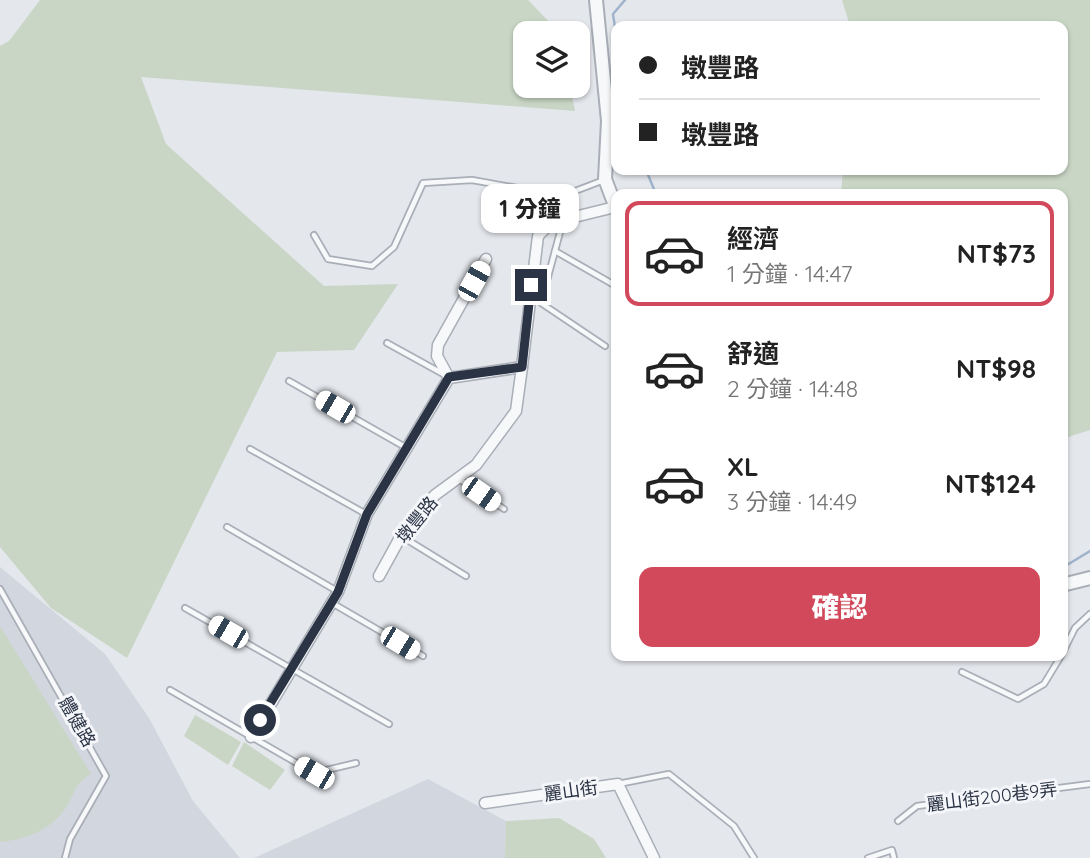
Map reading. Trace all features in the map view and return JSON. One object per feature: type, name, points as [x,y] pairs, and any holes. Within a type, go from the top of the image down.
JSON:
[{"type":"street","points":[[596,0],[611,137],[605,179],[611,195]]},
{"type":"street","name":"墩豐路","points":[[379,576],[401,536],[435,495],[476,465],[516,411],[538,236],[550,223],[611,209]]},
{"type":"street","points":[[449,377],[438,356],[438,345],[486,259]]},
{"type":"street","points":[[449,377],[522,367]]},
{"type":"street","points":[[251,737],[338,592],[367,514],[449,377]]},
{"type":"street","points":[[1068,584],[1090,578]]},
{"type":"street","name":"麗山街","points":[[485,803],[618,784],[654,858]]},
{"type":"lane","points":[[314,235],[328,259],[372,266],[394,247],[423,183],[472,180],[562,196],[605,179]]},
{"type":"lane","points":[[564,220],[541,303],[605,346]]},
{"type":"lane","points":[[555,251],[611,283]]},
{"type":"lane","points":[[387,343],[449,377]]},
{"type":"lane","points":[[289,381],[405,447]]},
{"type":"lane","points":[[250,449],[367,514]]},
{"type":"lane","points":[[458,478],[504,509]]},
{"type":"lane","points":[[227,527],[338,592]]},
{"type":"lane","points":[[401,536],[466,576]]},
{"type":"lane","name":"體健路","points":[[0,589],[106,776],[70,839],[65,858]]},
{"type":"lane","points":[[331,602],[423,656]]},
{"type":"lane","points":[[185,608],[389,724]]},
{"type":"lane","points":[[1068,643],[1075,628],[1090,614]]},
{"type":"lane","points":[[962,672],[1018,699],[1044,684],[1058,661]]},
{"type":"lane","points":[[170,690],[314,773],[356,763]]},
{"type":"lane","points":[[618,784],[669,774],[734,827],[754,858]]},
{"type":"lane","name":"麗山街200巷9弄","points":[[898,821],[917,806],[1090,785]]},
{"type":"lane","points":[[868,858],[892,850],[894,858]]},
{"type":"shaded area","points":[[0,567],[105,654],[149,718],[193,801],[240,858],[0,858]]},
{"type":"shaded area","points":[[428,779],[506,821],[505,858],[254,858]]},
{"type":"green space","points":[[40,0],[528,0],[548,21],[513,21],[513,98],[572,98],[575,111],[141,77],[166,144],[324,286],[398,284],[354,350],[277,352],[127,658],[51,608],[0,547],[0,46],[9,41]]},
{"type":"green space","points":[[842,0],[1090,0],[1090,430],[1068,437],[1068,189],[841,189],[843,175],[1068,175],[1068,21],[848,21]]},
{"type":"green space","points":[[0,626],[91,774],[78,785],[65,809],[52,823],[27,836],[0,842]]},
{"type":"green space","points":[[195,715],[241,742],[228,765],[184,736]]},
{"type":"green space","points":[[244,742],[285,770],[270,790],[232,766]]},
{"type":"green space","points":[[559,818],[594,839],[606,858],[505,858],[506,821]]},
{"type":"waterway","points":[[614,21],[613,14],[625,0]]},
{"type":"waterway","points":[[648,175],[654,189]]},
{"type":"waterway","points":[[1068,564],[1090,551]]},
{"type":"route","points":[[260,720],[338,592],[367,514],[449,377],[522,367],[531,285]]}]
